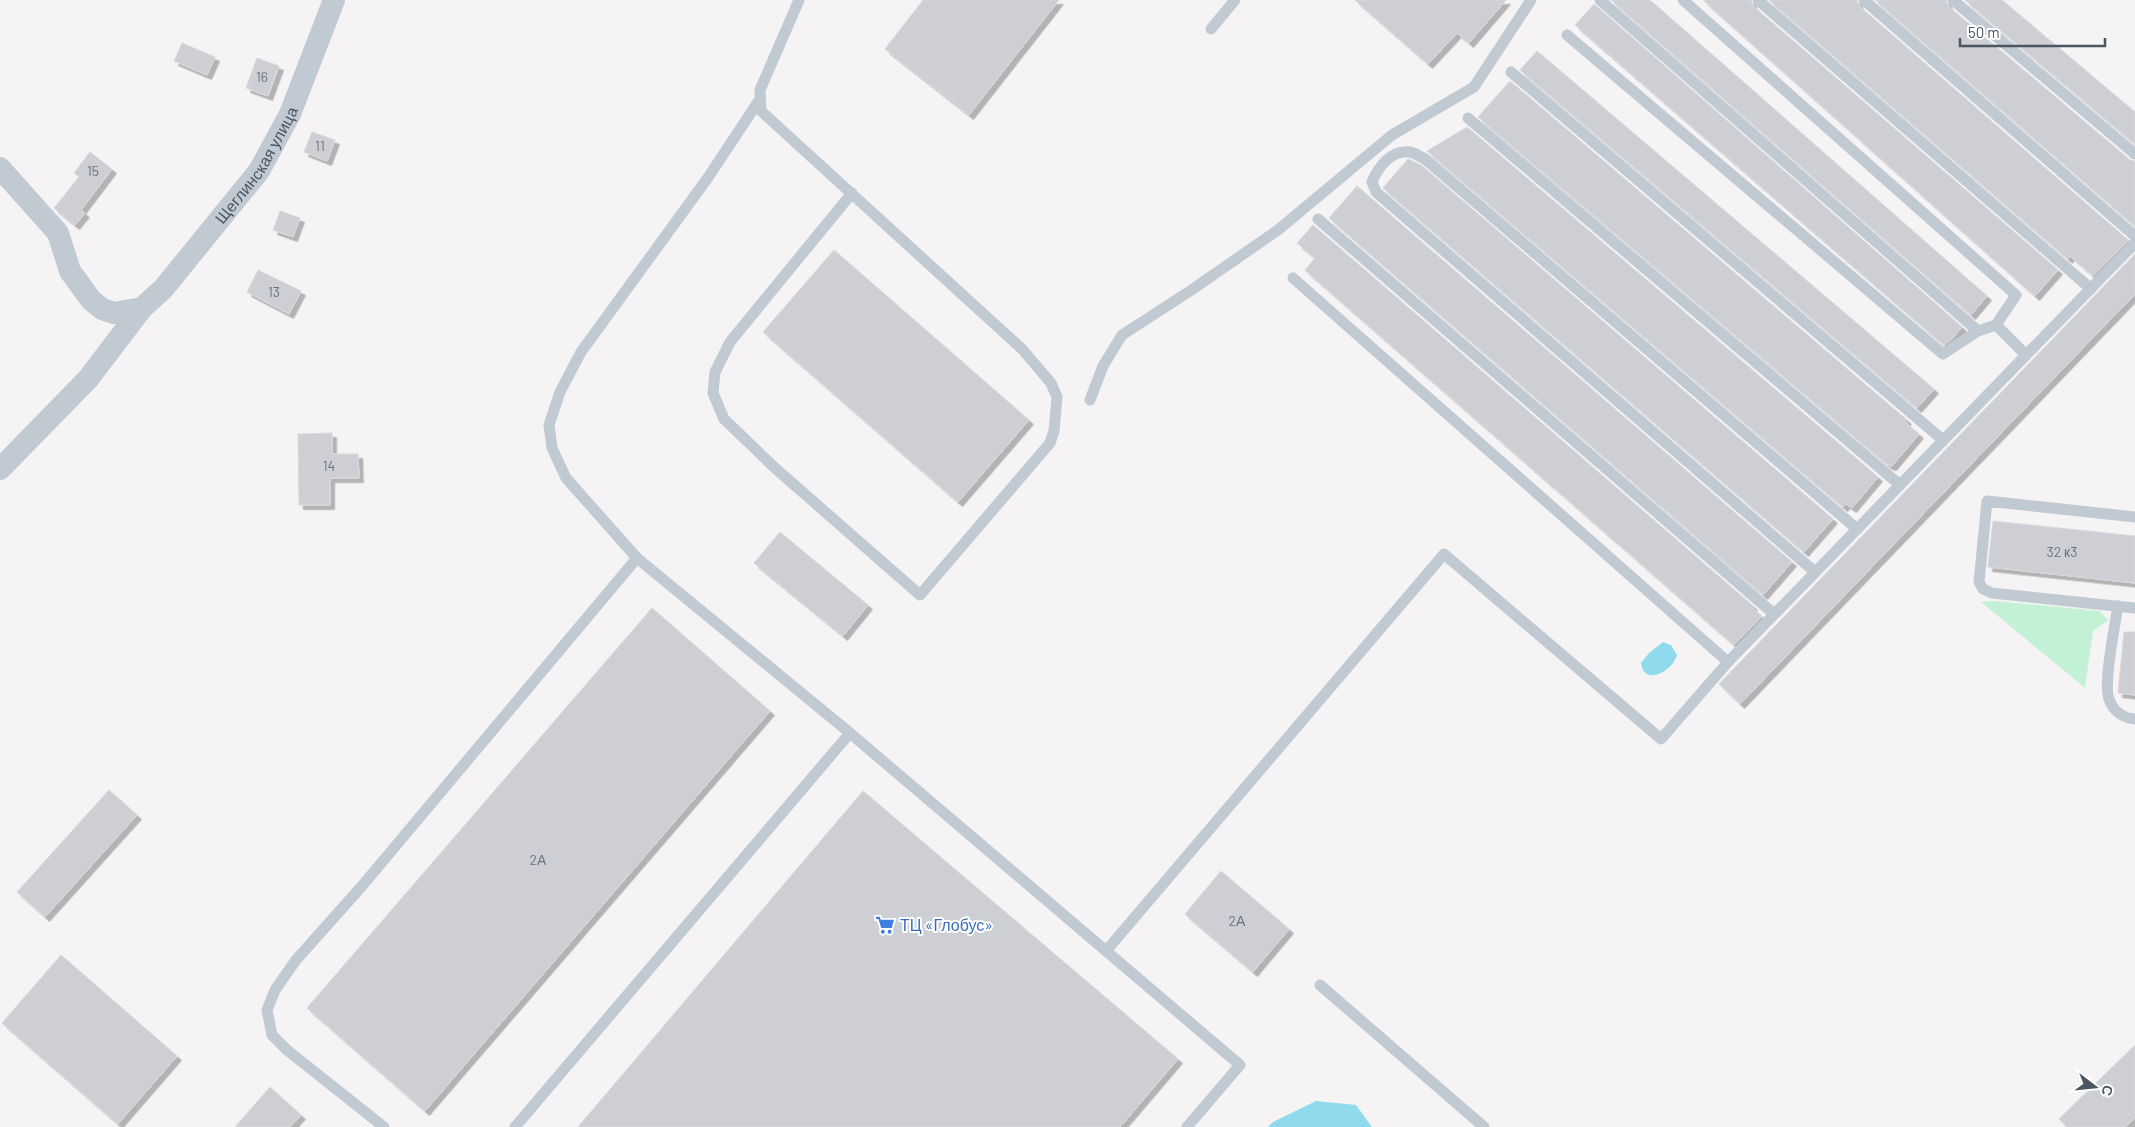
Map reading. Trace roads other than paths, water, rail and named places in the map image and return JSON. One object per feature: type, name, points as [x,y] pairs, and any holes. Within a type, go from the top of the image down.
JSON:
[{"type":"street","name":"Щеглинская улица","points":[[0,469],[88,378],[142,308],[163,289],[258,170],[290,114],[334,0]]},
{"type":"street","points":[[0,168],[58,233],[70,271],[91,300],[102,309],[114,313],[142,308]]},
{"type":"lane","points":[[799,0],[760,90],[761,111],[852,193],[1022,349],[1052,382],[1057,397],[1054,431],[1050,443],[920,594],[775,468],[724,419],[713,393],[714,372],[730,342],[852,193]]},
{"type":"lane","points":[[1211,29],[1235,0]]},
{"type":"lane","points":[[1090,400],[1103,366],[1122,335],[1278,230],[1392,135],[1474,87],[1531,0]]},
{"type":"lane","points":[[1600,0],[1978,331]]},
{"type":"lane","points":[[1568,35],[1943,354],[1978,331],[1996,325],[2016,295],[1683,0]]},
{"type":"lane","points":[[1758,0],[2091,288]]},
{"type":"lane","points":[[1864,0],[2135,236]]},
{"type":"lane","points":[[1953,0],[2135,154]]},
{"type":"lane","points":[[1511,72],[1943,440]]},
{"type":"lane","points":[[760,99],[707,179],[581,352],[560,392],[549,425],[552,448],[566,478],[636,558],[850,733],[1240,1065],[1188,1127]]},
{"type":"lane","points":[[1468,118],[1900,485]]},
{"type":"lane","points":[[1815,572],[1376,192],[1372,182],[1377,170],[1396,153],[1410,152],[1425,159],[1857,529]]},
{"type":"lane","points":[[1318,219],[1774,614]]},
{"type":"lane","points":[[1106,951],[1444,554],[1661,740],[1728,662],[2135,242]]},
{"type":"lane","points":[[1293,278],[1728,662]]},
{"type":"lane","points":[[1996,325],[2026,355]]},
{"type":"lane","points":[[2135,517],[1987,501],[1979,582],[1984,589],[1992,593],[2135,608]]},
{"type":"lane","points":[[384,1127],[287,1050],[272,1035],[266,1010],[275,990],[296,960],[362,886],[636,558]]},
{"type":"lane","points":[[2118,606],[2108,682],[2108,698],[2119,714],[2135,719]]},
{"type":"lane","points":[[515,1127],[850,733]]},
{"type":"lane","points":[[1320,985],[1484,1127]]},
{"type":"water","points":[[1663,642],[1671,645],[1677,655],[1674,661],[1665,671],[1659,674],[1647,674],[1643,670],[1641,663],[1649,653]]},
{"type":"water","points":[[1316,1101],[1356,1105],[1372,1127],[1268,1127],[1273,1122]]},
{"type":"place","name":"ТЦ «Глобус»","points":[[885,925]]}]
